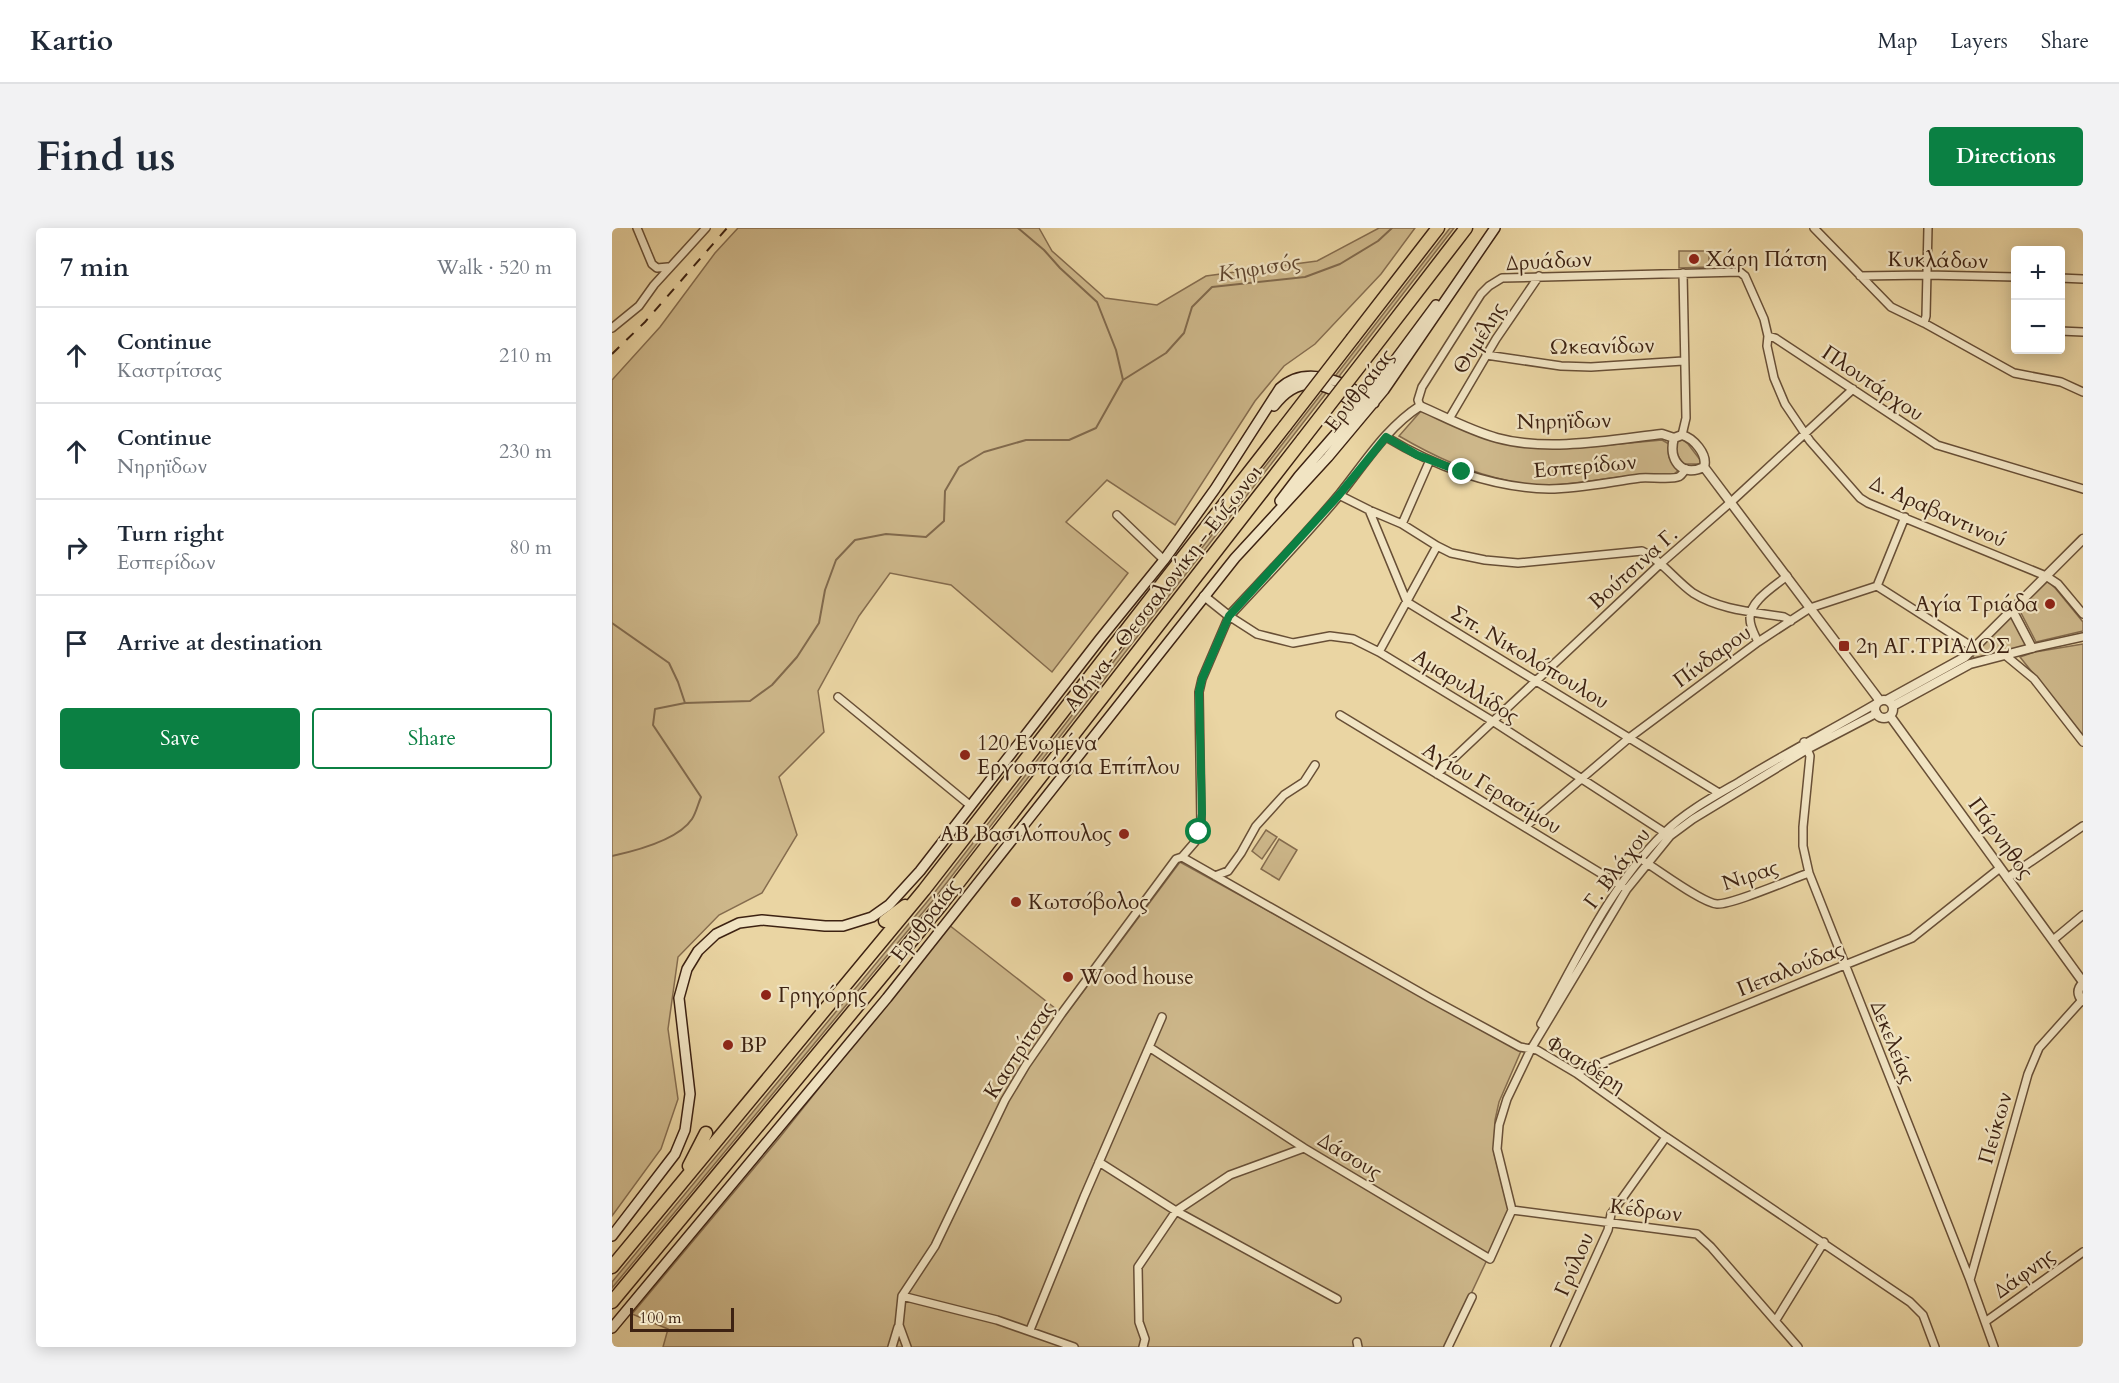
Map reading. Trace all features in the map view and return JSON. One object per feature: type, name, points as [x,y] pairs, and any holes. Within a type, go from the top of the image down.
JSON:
[{"type":"highway","name":"Αθήνα - Θεσσαλονίκη - Εύζωνοι","points":[[612,1267],[924,890],[1438,228]]},
{"type":"highway","name":"Αθήνα - Θεσσαλονίκη - Εύζωνοι","points":[[612,1302],[941,905],[1466,228]]},
{"type":"highway","points":[[885,921],[924,890]]},
{"type":"highway","points":[[677,1188],[706,1133]]},
{"type":"main road","name":"Ερυθραίας","points":[[612,1328],[887,999],[1299,476],[1362,409],[1419,342],[1495,228]]},
{"type":"main road","points":[[612,1236],[675,1154],[686,1130],[690,1094],[679,998],[687,969],[698,951],[716,934],[739,923],[762,920],[849,925],[872,917],[889,905],[971,806],[1164,560],[1258,424],[1280,388],[1297,378],[1314,376],[1329,379],[1370,400]]},
{"type":"main road","points":[[1258,424],[1285,393],[1299,385],[1312,384],[1336,391],[1362,409]]},
{"type":"street","points":[[637,228],[652,264],[657,268],[670,266]]},
{"type":"street","points":[[612,328],[639,306],[670,266],[706,228]]},
{"type":"street","points":[[1814,228],[1891,308],[1924,323],[2014,373],[2061,382],[2083,392]]},
{"type":"street","points":[[1924,323],[1928,228]]},
{"type":"street","points":[[1704,467],[1696,470],[1686,469],[1674,459],[1671,451],[1686,418],[1683,273],[1740,272],[1745,276],[1764,319],[1768,336]]},
{"type":"street","name":"Δρυάδων","points":[[1420,406],[1418,395],[1424,382],[1485,289],[1502,278],[1683,273]]},
{"type":"street","name":"Θυμέλης","points":[[1449,419],[1486,355],[1539,276]]},
{"type":"street","name":"Κυκλάδων","points":[[1860,276],[2011,277]]},
{"type":"street","points":[[2065,278],[2083,279]]},
{"type":"street","points":[[2065,331],[2083,332]]},
{"type":"street","name":"Πλουτάρχου","points":[[1768,336],[1775,338],[1853,388],[1937,445],[2083,489]]},
{"type":"street","name":"Δ. Αραβαντινού","points":[[1768,336],[1767,346],[1774,378],[1785,404],[1804,433],[1860,498],[2046,576]]},
{"type":"street","name":"Ωκεανίδων","points":[[1486,355],[1561,366],[1591,367],[1683,360]]},
{"type":"street","name":"Βούτσινα Γ.","points":[[1437,774],[1659,565],[1731,502],[1853,388]]},
{"type":"street","points":[[1204,596],[1229,616],[1339,495],[1386,437],[1420,406]]},
{"type":"street","name":"Νηρηϊδων","points":[[1420,406],[1496,438],[1536,444],[1662,434],[1678,436]]},
{"type":"street","points":[[1678,436],[1688,437],[1699,448],[1705,459],[1704,467],[1810,608],[1884,703],[1893,712],[1890,716],[1883,718],[1875,708],[1884,703],[1957,662],[1974,648],[2011,608],[2083,539]]},
{"type":"street","name":"Εσπερίδων","points":[[1386,437],[1430,460],[1485,481],[1514,486],[1549,489],[1648,477],[1676,478],[1681,476],[1686,469]]},
{"type":"street","points":[[1402,524],[1430,460]]},
{"type":"street","points":[[1339,495],[1402,524],[1437,546],[1464,556],[1518,563],[1642,551],[1700,597],[1724,606],[1784,617],[1791,621]]},
{"type":"street","points":[[1369,510],[1407,602]]},
{"type":"street","points":[[1118,515],[1164,560]]},
{"type":"street","points":[[1905,517],[1877,586],[1974,648]]},
{"type":"street","points":[[1379,652],[1437,546]]},
{"type":"street","points":[[1758,642],[1750,622],[1751,612],[1758,601],[1787,576]]},
{"type":"street","points":[[2046,576],[2058,585],[2083,614]]},
{"type":"street","name":"Πίνδαρου","points":[[1525,827],[1629,738],[1758,642],[1810,608],[1877,586]]},
{"type":"street","name":"Σπ. Νικολόπουλου","points":[[1407,602],[1719,794]]},
{"type":"street","points":[[2011,608],[2032,648]]},
{"type":"street","name":"Αμαρυλλίδος","points":[[1229,616],[1257,634],[1293,643],[1330,636],[1353,639],[1379,652],[1494,722],[1668,834]]},
{"type":"street","name":"Καστρίτσας","points":[[907,1347],[899,1325],[902,1296],[935,1246],[1005,1100],[1026,1065],[1131,919],[1176,860],[1182,857],[1195,842],[1201,824],[1200,685],[1229,616]]},
{"type":"street","points":[[1884,703],[1967,665],[2083,637]]},
{"type":"street","points":[[2005,655],[2034,679],[2083,742]]},
{"type":"street","points":[[838,697],[971,806]]},
{"type":"street","name":"Γ. Βλάχου","points":[[1625,887],[1641,859],[1702,804],[1884,703]]},
{"type":"street","name":"Γ. Βλάχου","points":[[1512,1210],[1497,1149],[1497,1138],[1507,1099],[1538,1029],[1601,916],[1648,863],[1668,834],[1806,746],[1877,713]]},
{"type":"street","name":"Αγίου Γερασίμου","points":[[1341,715],[1625,887]]},
{"type":"street","name":"Πάρνηθος","points":[[1890,716],[2083,982]]},
{"type":"street","name":"Δεκελείας","points":[[1806,746],[1810,756],[1803,837],[1809,873],[1970,1280],[1994,1347]]},
{"type":"street","points":[[1215,876],[1228,871],[1256,826],[1284,795],[1304,782],[1315,765]]},
{"type":"street","points":[[2007,878],[2083,826]]},
{"type":"street","name":"Φασιδέρη","points":[[1182,857],[1520,1047],[1537,1050],[1576,1073],[1666,1137],[1910,1302],[1923,1315],[1935,1347]]},
{"type":"street","name":"Νιρας","points":[[1641,859],[1704,899],[1717,904],[1732,901],[1809,873]]},
{"type":"street","name":"Πεταλούδας","points":[[1576,1073],[1912,938],[2000,868]]},
{"type":"street","points":[[2053,940],[2083,915]]},
{"type":"street","points":[[2082,1000],[2079,990],[2083,982]]},
{"type":"street","name":"Πεύκων","points":[[1970,1280],[2028,1074],[2039,1048],[2082,1000]]},
{"type":"street","points":[[1030,1330],[1162,1017]]},
{"type":"street","name":"Δάσους","points":[[1149,1047],[1304,1148],[1490,1259],[1512,1210]]},
{"type":"street","name":"Γρύλου","points":[[1555,1347],[1608,1230],[1610,1216],[1666,1137]]},
{"type":"street","points":[[1143,1347],[1145,1339],[1139,1322],[1138,1267],[1176,1211],[1230,1175],[1304,1148]]},
{"type":"street","points":[[1099,1162],[1176,1211],[1337,1299]]},
{"type":"street","name":"Κέδρων","points":[[1512,1210],[1697,1234],[1798,1347]]},
{"type":"street","points":[[1776,1320],[1824,1242]]},
{"type":"street","name":"Δάφνης","points":[[1985,1322],[2083,1252]]},
{"type":"street","points":[[902,1296],[997,1320],[1074,1347]]},
{"type":"street","points":[[1451,1346],[1472,1297]]},
{"type":"street","points":[[892,1347],[899,1325]]},
{"type":"shaded area","points":[[738,228],[1039,228],[1052,251],[1105,298],[1157,305],[1206,276],[1317,261],[1379,228],[1415,228],[1381,274],[1315,344],[1284,366],[1255,401],[1175,525],[1107,480],[1066,522],[1128,573],[1052,672],[951,585],[890,573],[859,616],[818,691],[824,732],[779,777],[797,835],[762,893],[719,915],[678,957],[668,1029],[678,1099],[661,1149],[612,1216],[612,380],[660,327],[715,253]]},
{"type":"shaded area","points":[[1450,228],[1454,228],[934,899],[612,1288],[612,1282],[931,897]]},
{"type":"shaded area","name":"Χάρη Πάτση","points":[[1679,251],[1709,251],[1709,267],[1679,268]]},
{"type":"shaded area","points":[[1421,411],[1474,434],[1577,448],[1662,440],[1669,444],[1670,458],[1680,469],[1674,474],[1640,475],[1553,485],[1522,484],[1466,468],[1426,451],[1399,436]]},
{"type":"shaded area","points":[[1683,440],[1701,461],[1700,464],[1684,464],[1680,459],[1676,444],[1677,441]]},
{"type":"shaded area","points":[[2048,581],[2083,622],[2083,631],[2036,642],[2019,609]]},
{"type":"shaded area","points":[[2010,615],[2027,646],[1974,658],[1972,655]]},
{"type":"shaded area","points":[[2083,644],[2083,736],[2020,657],[2035,652]]},
{"type":"shaded area","points":[[1266,830],[1277,837],[1262,859],[1252,851]]},
{"type":"shaded area","points":[[1279,839],[1297,850],[1279,880],[1261,869]]},
{"type":"shaded area","points":[[1180,862],[1521,1051],[1499,1102],[1495,1120],[1494,1153],[1509,1213],[1446,1347],[663,1347],[668,1329],[632,1314],[780,1137],[949,925],[1065,1016]]},
{"type":"waterway","points":[[1018,228],[1097,302],[1116,350],[1123,380]]},
{"type":"waterway","name":"Κηφισός","points":[[612,856],[655,844],[677,833],[692,819],[701,797],[653,725],[655,709],[685,703],[750,701],[772,685],[797,657],[819,623],[825,590],[836,560],[855,540],[886,534],[926,537],[944,521],[945,491],[959,467],[984,452],[1026,440],[1069,440],[1096,428],[1123,380],[1166,353],[1184,333],[1192,307],[1212,287],[1305,277],[1340,264],[1378,241],[1392,228]]},
{"type":"waterway","points":[[612,623],[669,663],[685,703]]},
{"type":"railway","points":[[612,354],[645,322],[727,228]]},
{"type":"place","name":"Χάρη Πάτση","points":[[1694,259]]},
{"type":"place","name":"Αγία Τριάδα","points":[[2050,604]]},
{"type":"place","name":"2η ΑΓ.ΤΡΙΑΔΟΣ","points":[[1844,646]]},
{"type":"place","name":"120 Ενωμένα Εργοστάσια Επίπλου","points":[[965,755]]},
{"type":"place","name":"ΑΒ Βασιλόπουλος","points":[[1124,834]]},
{"type":"place","name":"Κωτσόβολος","points":[[1016,902]]},
{"type":"place","name":"Wood house","points":[[1068,977]]},
{"type":"place","name":"Γρηγόρης","points":[[766,995]]},
{"type":"place","name":"BP","points":[[728,1045]]},
{"type":"route","points":[[1199,832],[1202,814],[1199,692],[1202,679],[1229,616],[1339,495],[1386,437],[1417,455],[1462,472]]}]
